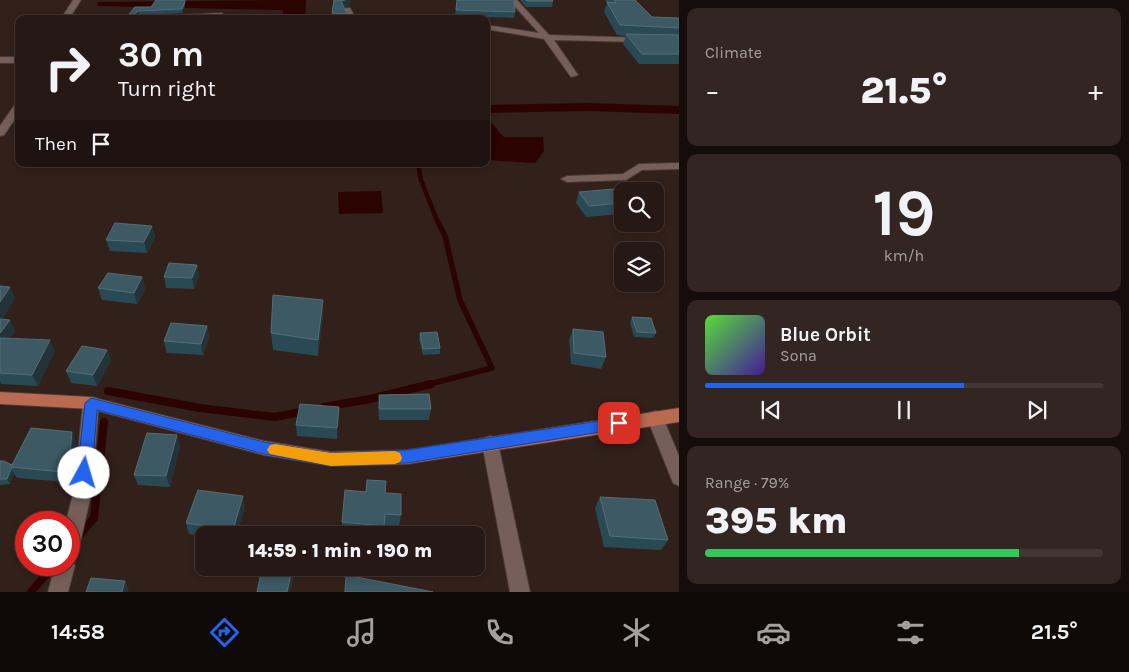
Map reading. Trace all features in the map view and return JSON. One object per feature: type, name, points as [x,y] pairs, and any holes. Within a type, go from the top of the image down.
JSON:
[{"type":"main road","points":[[0,398],[91,403],[264,448],[331,460],[407,456],[679,415]]},
{"type":"street","points":[[68,15],[77,0]]},
{"type":"street","points":[[513,0],[547,37],[574,75]]},
{"type":"street","points":[[347,10],[350,15]]},
{"type":"street","points":[[490,28],[547,37],[679,41]]},
{"type":"street","points":[[0,60],[15,60]]},
{"type":"street","points":[[0,132],[15,111]]},
{"type":"street","points":[[567,179],[626,177],[639,167],[679,166]]},
{"type":"street","points":[[78,511],[83,490],[91,403]]},
{"type":"street","points":[[655,418],[679,478]]},
{"type":"street","points":[[490,443],[520,592]]},
{"type":"shaded area","points":[[306,0],[305,15],[284,15],[282,10],[98,6],[97,2]]},
{"type":"shaded area","points":[[560,104],[565,109],[490,111],[490,106]]},
{"type":"shaded area","points":[[490,124],[504,137],[543,137],[544,151],[535,163],[490,160]]},
{"type":"shaded area","points":[[381,191],[383,213],[339,214],[338,192]]},
{"type":"building","points":[[156,0],[185,0],[182,9],[138,11],[134,15],[128,15],[135,7],[151,7]]},
{"type":"building","points":[[334,0],[345,0],[341,1],[347,14],[332,13]]},
{"type":"building","points":[[457,0],[513,0],[515,12],[456,10]]},
{"type":"building","points":[[552,0],[553,1],[527,1]]},
{"type":"building","points":[[614,0],[635,0],[652,17],[679,18],[679,28],[620,25],[607,2],[616,3]]},
{"type":"building","points":[[626,34],[679,35],[679,54],[642,54]]},
{"type":"building","points":[[614,189],[614,204],[589,206],[579,192]]},
{"type":"building","points":[[115,223],[152,226],[144,242],[106,240]]},
{"type":"building","points":[[169,263],[197,265],[192,278],[164,277]]},
{"type":"building","points":[[108,273],[142,277],[134,293],[98,288]]},
{"type":"building","points":[[0,286],[10,287],[0,302]]},
{"type":"building","points":[[273,295],[323,300],[318,340],[271,333]]},
{"type":"building","points":[[632,317],[651,318],[656,333],[637,332]]},
{"type":"building","points":[[0,319],[10,320],[0,333]]},
{"type":"building","points":[[171,323],[207,326],[201,344],[164,341]]},
{"type":"building","points":[[573,329],[603,332],[606,357],[574,353]]},
{"type":"building","points":[[437,332],[440,348],[423,349],[420,333]]},
{"type":"building","points":[[0,338],[50,340],[32,375],[0,373]]},
{"type":"building","points":[[82,346],[107,350],[93,375],[66,371]]},
{"type":"building","points":[[429,394],[431,409],[380,409],[379,395]]},
{"type":"building","points":[[300,404],[339,407],[337,428],[296,425]]},
{"type":"building","points":[[31,428],[72,432],[70,453],[62,472],[11,467]]},
{"type":"building","points":[[147,433],[177,435],[166,476],[134,475]]},
{"type":"building","points":[[0,461],[12,465],[7,479],[0,479]]},
{"type":"building","points":[[367,480],[386,481],[385,493],[401,494],[401,515],[385,514],[384,526],[342,522],[345,490],[366,492]]},
{"type":"building","points":[[198,490],[243,496],[234,526],[206,526],[186,523]]},
{"type":"building","points":[[600,497],[655,500],[668,540],[610,536]]},
{"type":"building","points":[[260,576],[291,576],[287,592],[257,592]]},
{"type":"building","points":[[346,576],[351,576],[433,592],[345,592]]},
{"type":"building","points":[[91,578],[125,581],[122,592],[86,592]]},
{"type":"waterway","points":[[490,109],[588,107],[679,110]]},
{"type":"waterway","points":[[490,124],[496,131]]},
{"type":"waterway","points":[[419,167],[421,180],[438,223]]},
{"type":"waterway","points":[[426,385],[492,368],[460,300],[445,236],[438,222]]},
{"type":"waterway","points":[[324,407],[370,399],[431,384]]},
{"type":"waterway","points":[[108,391],[200,408],[275,417],[306,411]]},
{"type":"waterway","points":[[80,535],[94,518],[104,422]]},
{"type":"waterway","points":[[31,592],[45,576]]},
{"type":"slow traffic","points":[[275,450],[331,460],[395,458]]},
{"type":"route","points":[[84,473],[91,403],[264,448],[331,460],[407,456],[619,423]]}]
